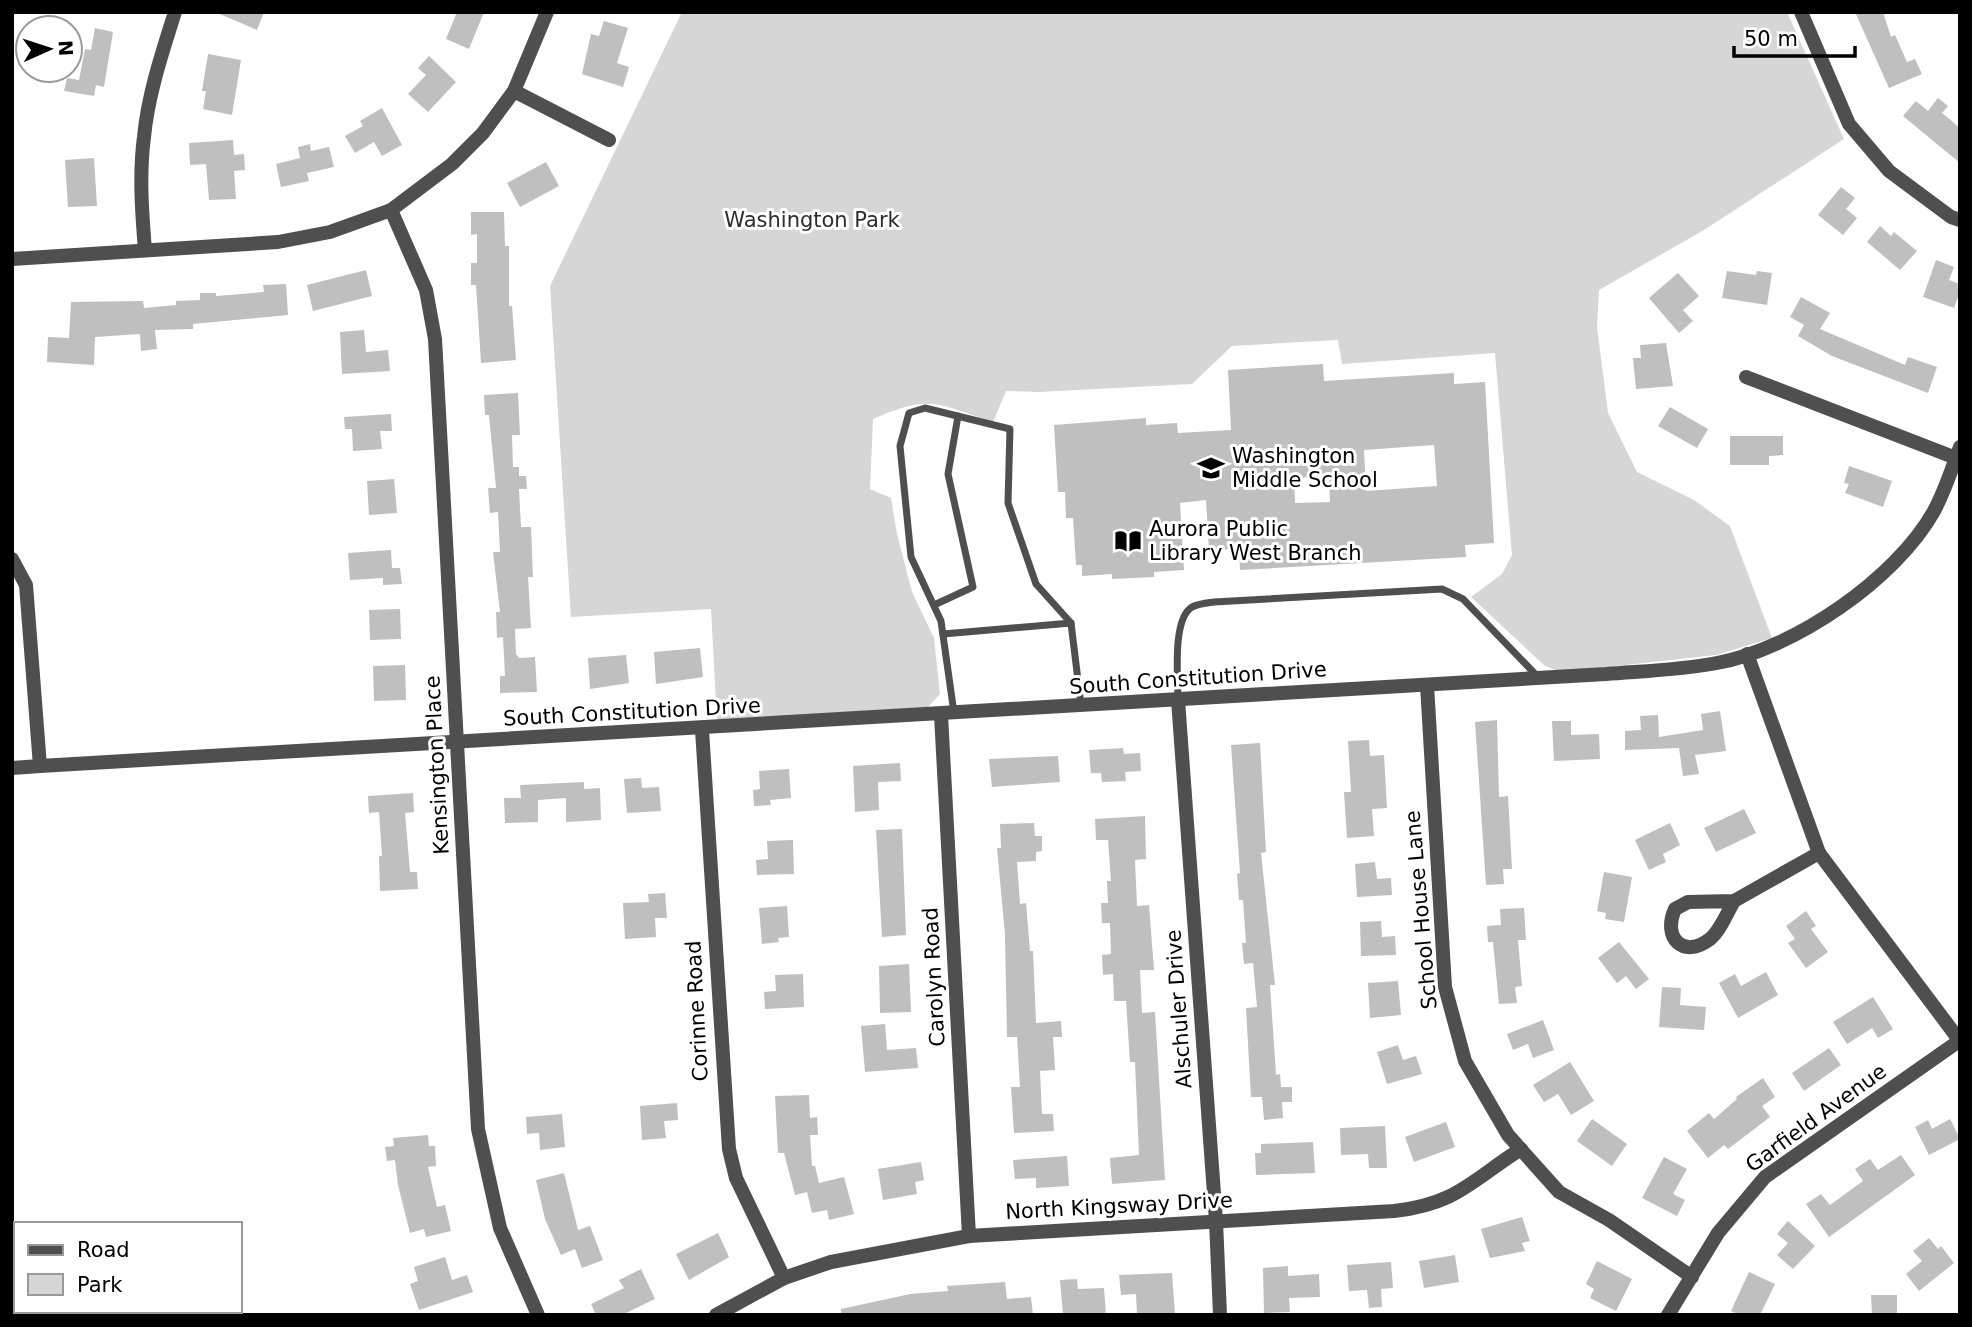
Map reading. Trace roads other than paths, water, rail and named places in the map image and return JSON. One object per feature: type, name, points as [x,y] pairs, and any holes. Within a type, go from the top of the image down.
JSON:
[{"type":"street","points":[[145,250],[141,194],[144,137],[153,89],[175,12]]},
{"type":"street","points":[[12,259],[278,242],[330,232],[391,210],[452,164],[483,133],[514,91],[547,12]]},
{"type":"street","points":[[1801,12],[1849,124],[1889,171],[1951,217],[1960,220]]},
{"type":"street","points":[[514,91],[609,140]]},
{"type":"street","name":"Kensington Place","points":[[391,210],[419,271],[431,312],[478,1129],[500,1228],[538,1315]]},
{"type":"street","points":[[1746,377],[1958,452]]},
{"type":"street","name":"South Constitution Drive","points":[[12,768],[702,730],[1539,678],[1718,663],[1788,639],[1860,593],[1918,535],[1934,510],[1958,452]]},
{"type":"street","points":[[12,559],[26,585],[40,766]]},
{"type":"street","points":[[1746,654],[1819,853],[1960,1041]]},
{"type":"street","name":"School House Lane","points":[[1427,685],[1441,947],[1452,1019],[1478,1087],[1508,1135],[1559,1192],[1609,1220],[1692,1277]]},
{"type":"street","name":"Alschuler Drive","points":[[1178,699],[1216,1221],[1220,1315]]},
{"type":"street","name":"Carolyn Road","points":[[948,714],[969,1236]]},
{"type":"street","name":"Corinne Road","points":[[702,730],[729,1149],[736,1178],[784,1278]]},
{"type":"street","points":[[1734,901],[1713,937],[1696,948],[1682,946],[1671,935],[1669,921],[1675,909],[1688,902],[1734,901],[1819,853]]},
{"type":"street","name":"Garfield Avenue","points":[[1668,1315],[1724,1224],[1765,1177],[1960,1041]]},
{"type":"street","name":"North Kingsway Drive","points":[[716,1315],[784,1278],[876,1251],[969,1236],[1382,1212],[1425,1206],[1472,1186],[1521,1149]]},
{"type":"lane","points":[[948,714],[943,634],[934,605],[911,557],[900,446],[909,413],[925,408],[1010,429],[1007,503],[1036,583],[1071,623],[1081,706]]},
{"type":"lane","points":[[934,605],[973,587],[948,474],[958,416]]},
{"type":"lane","points":[[1178,699],[1179,629],[1182,617],[1198,605],[1442,589],[1463,599],[1539,678]]},
{"type":"lane","points":[[943,634],[1071,623]]},
{"type":"place","name":"Washington Middle School","points":[[1211,468]]},
{"type":"place","name":"Aurora Public Library West Branch","points":[[1128,541]]},
{"type":"park label","name":"Washington Park","points":[[812,220]]}]
